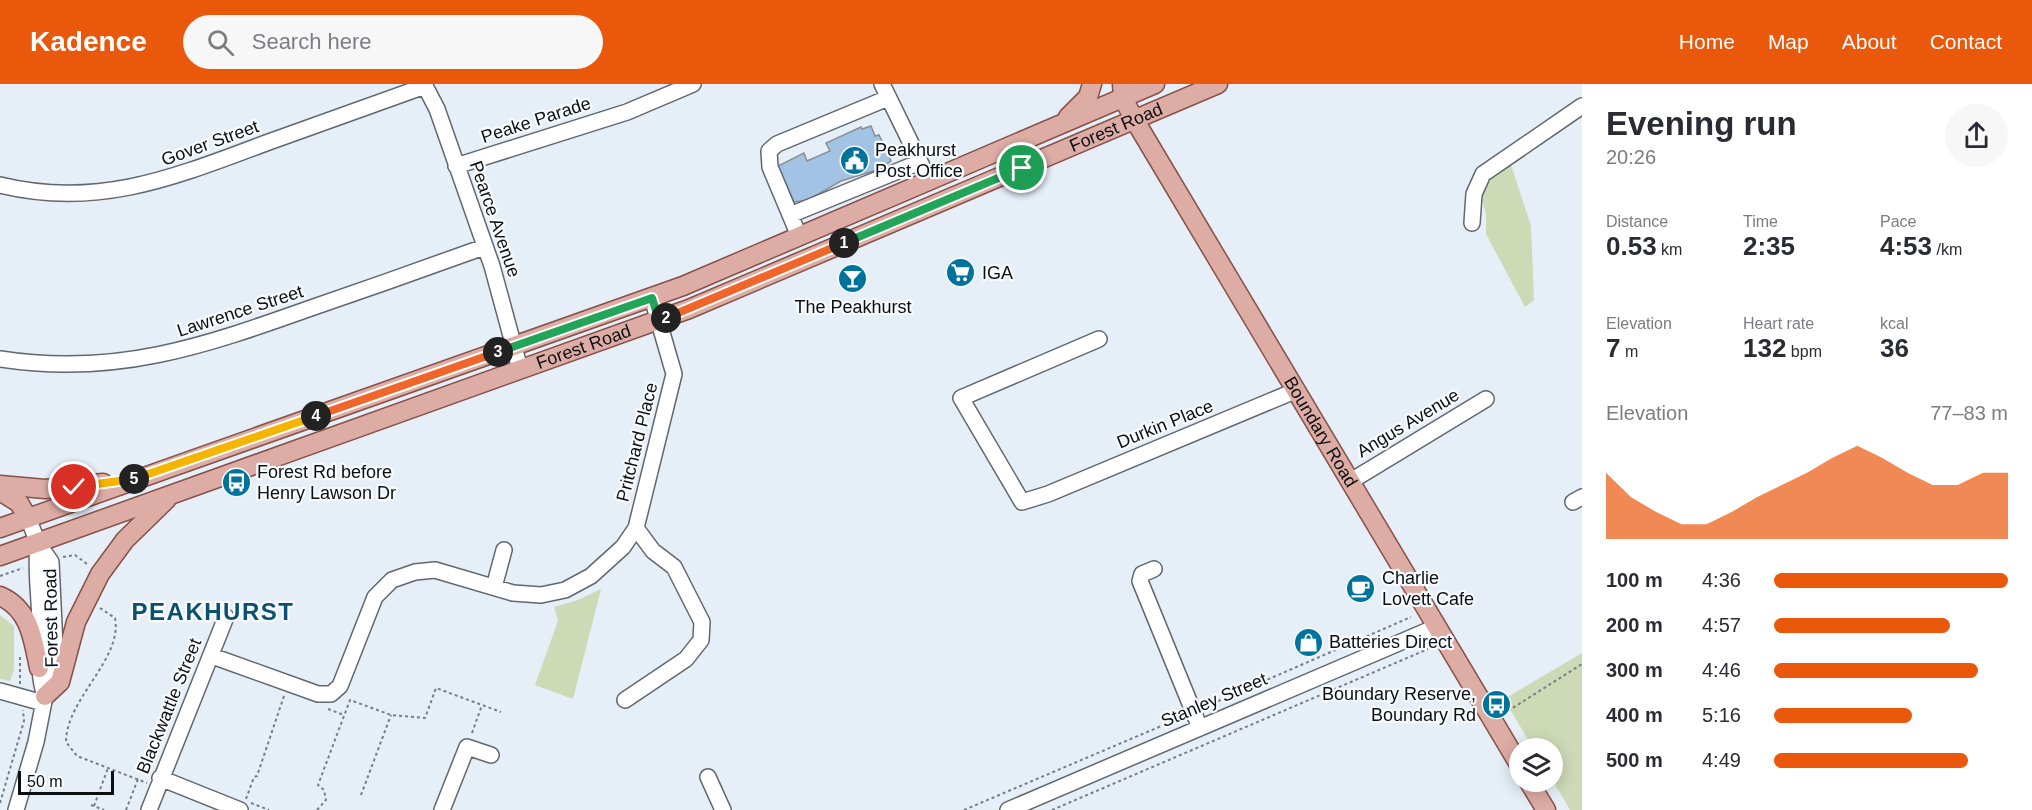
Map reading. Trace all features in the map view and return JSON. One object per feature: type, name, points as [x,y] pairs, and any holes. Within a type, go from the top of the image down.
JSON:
[{"type":"main road","points":[[1055,128],[1084,101],[1092,84]]},
{"type":"main road","name":"Boundary Road","points":[[1108,84],[1122,91],[1134,119],[1509,748]]},
{"type":"main road","name":"Forest Road","points":[[0,528],[652,298],[1055,128],[1122,91],[1155,84]]},
{"type":"main road","name":"Forest Road","points":[[38,543],[659,320],[1218,84]]},
{"type":"main road","points":[[0,485],[58,488],[139,479]]},
{"type":"main road","points":[[0,491],[15,500],[28,518]]},
{"type":"main road","points":[[44,699],[60,682],[76,622],[100,574],[125,540],[170,495]]},
{"type":"main road","points":[[0,556],[38,543]]},
{"type":"main road","points":[[0,596],[10,600],[23,614],[33,638],[39,668]]},
{"type":"main road","points":[[1535,792],[1546,810]]},
{"type":"street","name":"Peake Parade","points":[[456,166],[627,112],[693,84]]},
{"type":"street","name":"Pearce Avenue","points":[[425,85],[437,109],[495,275],[512,347],[520,369]]},
{"type":"street","name":"Gover Street","points":[[0,185],[54,194],[91,194],[131,189],[189,171],[425,85]]},
{"type":"street","points":[[799,236],[768,161],[769,151],[777,144],[885,91],[929,181]]},
{"type":"street","points":[[1472,223],[1474,194],[1483,174],[1582,106]]},
{"type":"street","points":[[790,215],[920,162]]},
{"type":"street","name":"Lawrence Street","points":[[0,359],[85,365],[180,352],[226,339],[484,247]]},
{"type":"street","name":"Pritchard Place","points":[[212,656],[318,694],[331,694],[340,686],[375,597],[392,580],[426,570],[459,575],[494,587],[532,596],[552,593],[578,584],[609,562],[636,528],[674,374],[652,298]]},
{"type":"street","name":"Durkin Place","points":[[1099,339],[961,398],[1022,502],[1048,494],[1297,390]]},
{"type":"street","name":"Angus Avenue","points":[[1351,481],[1486,399]]},
{"type":"street","points":[[28,518],[38,543]]},
{"type":"street","name":"Pritchard Place","points":[[625,700],[686,659],[701,640],[702,622],[674,567],[653,550],[636,528]]},
{"type":"street","name":"Forest Road","points":[[38,543],[35,570],[39,606],[39,679],[44,699]]},
{"type":"street","name":"Forest Road","points":[[16,810],[36,742],[44,699],[51,684],[53,671],[55,614],[51,562],[38,543]]},
{"type":"street","points":[[494,587],[504,550]]},
{"type":"street","points":[[1154,569],[1143,574],[1140,581],[1200,728]]},
{"type":"street","name":"Blackwattle Street","points":[[148,810],[226,617]]},
{"type":"street","name":"Stanley Street","points":[[1008,810],[1436,627]]},
{"type":"street","points":[[0,692],[44,699]]},
{"type":"street","points":[[442,810],[467,747],[491,755]]},
{"type":"street","points":[[708,777],[723,810]]},
{"type":"street","points":[[159,783],[240,810]]},
{"type":"path","points":[[60,557],[75,555],[88,565]]},
{"type":"path","points":[[0,576],[26,568]]},
{"type":"path","points":[[92,605],[115,618],[116,633],[81,699],[68,730],[66,742],[77,756],[138,779],[159,783]]},
{"type":"path","name":"Stanley Street","points":[[1052,810],[1428,649]]},
{"type":"path","points":[[1508,711],[1582,664]]},
{"type":"path","points":[[317,810],[326,800],[324,790],[318,785],[350,699],[391,715],[425,718],[436,688],[501,712]]},
{"type":"path","points":[[269,810],[245,801],[265,755],[285,693]]},
{"type":"path","points":[[469,740],[482,705]]},
{"type":"path","points":[[361,795],[391,715]]},
{"type":"path","points":[[104,810],[93,806],[108,768]]},
{"type":"path","points":[[126,810],[138,779]]},
{"type":"green space","points":[[1511,165],[1531,226],[1534,300],[1525,307],[1486,234],[1486,213],[1481,198],[1486,180]]},
{"type":"green space","points":[[601,589],[573,699],[535,685],[558,621],[554,607],[578,600]]},
{"type":"green space","points":[[0,615],[14,626],[14,670],[10,681],[0,679]]},
{"type":"green space","points":[[1582,653],[1582,810],[1570,810],[1559,792],[1563,792],[1563,738],[1527,738],[1504,699]]},
{"type":"building","points":[[871,126],[875,136],[879,135],[891,161],[880,169],[841,181],[808,200],[794,202],[778,166],[804,153],[807,161],[830,151],[826,143],[861,127],[862,129]]},
{"type":"place","name":"Peakhurst Post Office","points":[[854,160]]},
{"type":"place","name":"IGA","points":[[961,273]]},
{"type":"place","name":"The Peakhurst","points":[[853,278]]},
{"type":"place","name":"Forest Rd before Henry Lawson Dr","points":[[236,482]]},
{"type":"place","name":"Charlie Lovett Cafe","points":[[1361,588]]},
{"type":"place","name":"Batteries Direct","points":[[1308,642]]},
{"type":"place","name":"Boundary Reserve, Boundary Rd","points":[[1497,704]]},
{"type":"district","name":"PEAKHURST","points":[[213,611]]},
{"type":"route","points":[[74,487],[139,479],[652,298],[659,320],[731,292],[1022,168]]}]
